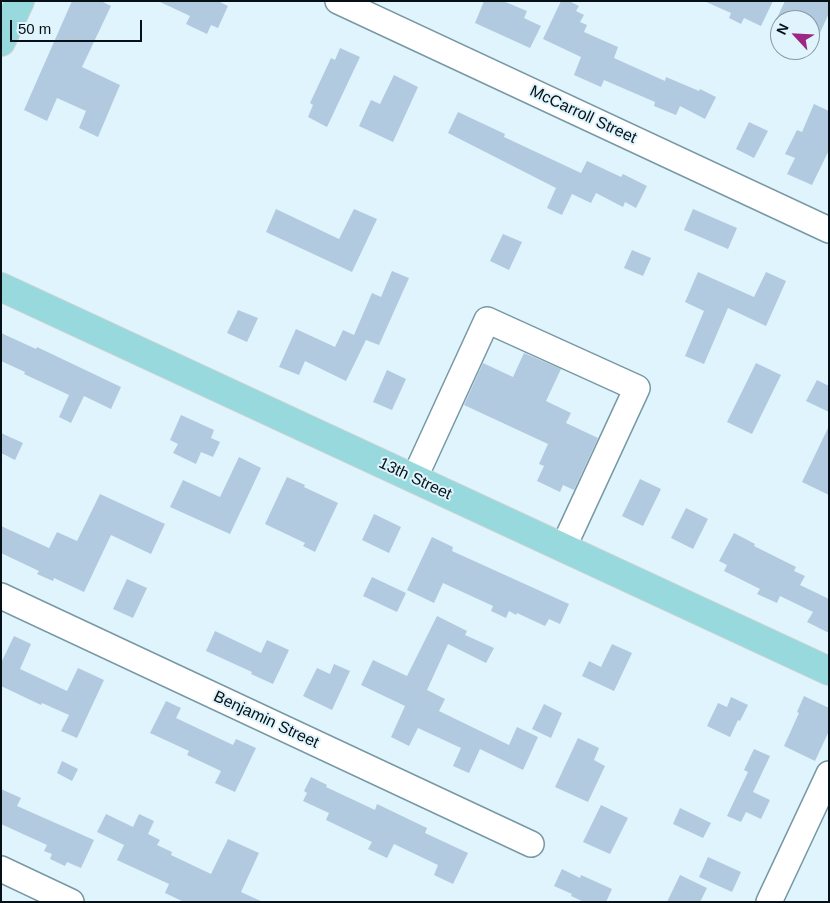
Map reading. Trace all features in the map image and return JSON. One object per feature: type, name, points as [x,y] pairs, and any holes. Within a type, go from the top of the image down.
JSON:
[{"type":"main road","points":[[1,42],[20,1]]},
{"type":"main road","name":"13th Street","points":[[1,287],[829,671]]},
{"type":"street","name":"McCarroll Street","points":[[338,1],[829,230]]},
{"type":"street","points":[[414,479],[488,320],[637,388],[563,548]]},
{"type":"street","name":"Benjamin Street","points":[[1,596],[531,844]]},
{"type":"street","points":[[769,902],[820,813],[829,774]]},
{"type":"street","points":[[1,869],[71,902]]},
{"type":"building","points":[[72,1],[101,1],[111,6],[82,67],[120,85],[98,137],[79,128],[86,111],[57,98],[47,121],[24,110]]},
{"type":"building","points":[[158,1],[218,1],[228,6],[218,28],[211,25],[207,34],[186,24],[190,16]]},
{"type":"building","points":[[484,1],[503,1],[527,11],[524,18],[541,26],[530,48],[475,23]]},
{"type":"building","points":[[561,1],[569,1],[579,6],[576,11],[584,15],[580,22],[587,25],[584,32],[618,47],[614,58],[665,81],[666,77],[716,97],[705,119],[680,106],[676,115],[654,106],[655,102],[604,80],[601,87],[574,75],[581,57],[543,39]]},
{"type":"building","points":[[704,1],[773,1],[761,26],[744,18],[741,24],[729,18],[731,13]]},
{"type":"building","points":[[785,1],[829,1],[829,13],[820,33],[820,10],[781,10]]},
{"type":"building","points":[[340,48],[360,57],[327,127],[308,117],[313,105],[310,103],[331,58],[335,60]]},
{"type":"building","points":[[394,75],[418,87],[393,142],[359,126],[371,100],[380,104]]},
{"type":"building","points":[[814,104],[829,111],[829,150],[812,185],[787,174],[795,158],[785,154],[797,130],[802,132]]},
{"type":"building","points":[[458,112],[505,134],[504,137],[581,173],[587,161],[621,177],[623,174],[647,186],[636,208],[625,202],[623,207],[596,193],[591,203],[572,194],[562,215],[547,208],[556,188],[448,133]]},
{"type":"building","points":[[749,122],[768,131],[754,158],[736,149]]},
{"type":"building","points":[[276,209],[339,239],[354,209],[377,219],[352,272],[266,232]]},
{"type":"building","points":[[693,209],[737,228],[728,249],[684,230]]},
{"type":"building","points":[[503,234],[522,242],[509,270],[490,261]]},
{"type":"building","points":[[632,250],[651,258],[643,276],[624,268]]},
{"type":"building","points":[[392,271],[409,278],[379,345],[366,340],[346,381],[305,361],[299,375],[279,367],[296,329],[335,347],[343,330],[354,335],[372,293],[381,297]]},
{"type":"building","points":[[698,272],[754,297],[766,272],[786,281],[766,326],[728,308],[704,364],[685,356],[704,311],[685,302]]},
{"type":"building","points":[[238,310],[258,318],[247,342],[227,333]]},
{"type":"building","points":[[1,333],[36,349],[37,347],[121,387],[111,409],[84,396],[71,423],[59,417],[69,395],[1,361]]},
{"type":"building","points":[[524,353],[561,369],[546,401],[571,413],[566,423],[598,438],[574,490],[563,485],[560,492],[537,481],[544,466],[539,464],[548,444],[464,405],[483,363],[513,377]]},
{"type":"building","points":[[756,363],[781,375],[752,434],[727,422]]},
{"type":"building","points":[[387,370],[406,379],[392,410],[373,402]]},
{"type":"building","points":[[817,380],[829,386],[829,412],[806,401]]},
{"type":"building","points":[[181,415],[214,430],[211,438],[220,442],[213,457],[201,452],[196,464],[173,453],[178,444],[170,440]]},
{"type":"building","points":[[829,426],[829,495],[802,482]]},
{"type":"building","points":[[1,433],[23,443],[15,460],[1,453]]},
{"type":"building","points":[[239,457],[261,468],[230,534],[170,507],[183,480],[220,497]]},
{"type":"building","points":[[287,477],[338,503],[315,552],[303,546],[305,543],[265,524]]},
{"type":"building","points":[[640,479],[661,489],[643,526],[622,516]]},
{"type":"building","points":[[100,494],[165,524],[151,554],[111,535],[84,592],[54,578],[53,581],[37,574],[39,571],[1,553],[1,526],[49,548],[57,532],[77,541]]},
{"type":"building","points":[[686,508],[708,519],[693,549],[671,538]]},
{"type":"building","points":[[374,514],[401,527],[389,553],[362,540]]},
{"type":"building","points":[[734,533],[755,544],[754,546],[796,567],[794,571],[805,576],[800,585],[829,599],[829,633],[807,622],[813,612],[780,596],[777,603],[757,594],[760,589],[724,571],[727,565],[719,561]]},
{"type":"building","points":[[432,537],[453,547],[452,551],[569,604],[560,624],[549,619],[545,626],[509,611],[506,618],[491,611],[493,606],[443,583],[434,603],[407,590]]},
{"type":"building","points":[[372,577],[406,593],[397,612],[363,596]]},
{"type":"building","points":[[127,579],[147,588],[133,618],[113,609]]},
{"type":"building","points":[[437,616],[467,631],[465,635],[494,648],[486,663],[448,644],[427,690],[445,699],[439,711],[509,745],[517,727],[538,737],[523,770],[480,749],[469,773],[453,766],[461,748],[418,728],[409,746],[391,737],[405,706],[361,685],[373,660],[407,676]]},
{"type":"building","points":[[215,631],[261,653],[267,640],[289,650],[273,684],[206,651]]},
{"type":"building","points":[[14,636],[31,644],[20,669],[67,691],[78,668],[104,680],[77,738],[61,731],[69,715],[42,703],[41,705],[1,686],[1,663]]},
{"type":"building","points":[[612,644],[632,653],[614,691],[582,676],[589,661],[601,667]]},
{"type":"building","points":[[334,664],[350,671],[332,710],[303,696],[317,668],[330,674]]},
{"type":"building","points":[[804,696],[829,708],[829,731],[815,761],[784,746],[799,713],[797,712]]},
{"type":"building","points":[[731,697],[748,705],[730,737],[707,726],[718,703],[727,707]]},
{"type":"building","points":[[166,701],[181,708],[176,718],[233,745],[236,739],[256,748],[235,792],[215,783],[221,771],[187,755],[189,751],[150,733]]},
{"type":"building","points":[[544,704],[562,713],[551,738],[532,729]]},
{"type":"building","points":[[578,738],[599,748],[594,760],[605,766],[588,802],[555,787]]},
{"type":"building","points":[[754,749],[770,756],[753,792],[770,800],[761,819],[746,812],[741,822],[727,816],[748,772],[744,770]]},
{"type":"building","points":[[62,761],[78,769],[72,781],[57,773]]},
{"type":"building","points":[[311,777],[327,785],[326,787],[375,810],[377,804],[427,828],[425,833],[468,853],[453,884],[434,875],[438,865],[394,844],[387,858],[368,849],[372,842],[326,820],[329,813],[303,801],[307,793],[304,791]]},
{"type":"building","points":[[1,789],[21,798],[17,806],[94,840],[81,868],[67,862],[65,866],[50,859],[52,854],[44,851],[47,845],[1,824]]},
{"type":"building","points":[[601,805],[628,818],[610,854],[583,842]]},
{"type":"building","points":[[680,808],[711,823],[703,838],[673,824]]},
{"type":"building","points":[[106,814],[133,827],[139,814],[154,821],[148,834],[160,840],[157,845],[172,852],[171,855],[211,874],[228,839],[259,853],[241,892],[263,902],[184,902],[165,893],[169,884],[117,860],[124,845],[97,832]]},
{"type":"building","points":[[708,857],[741,872],[732,892],[699,877]]},
{"type":"building","points":[[562,869],[580,878],[581,875],[612,889],[606,902],[584,902],[554,886]]},
{"type":"building","points":[[680,875],[707,888],[700,902],[667,902]]}]
